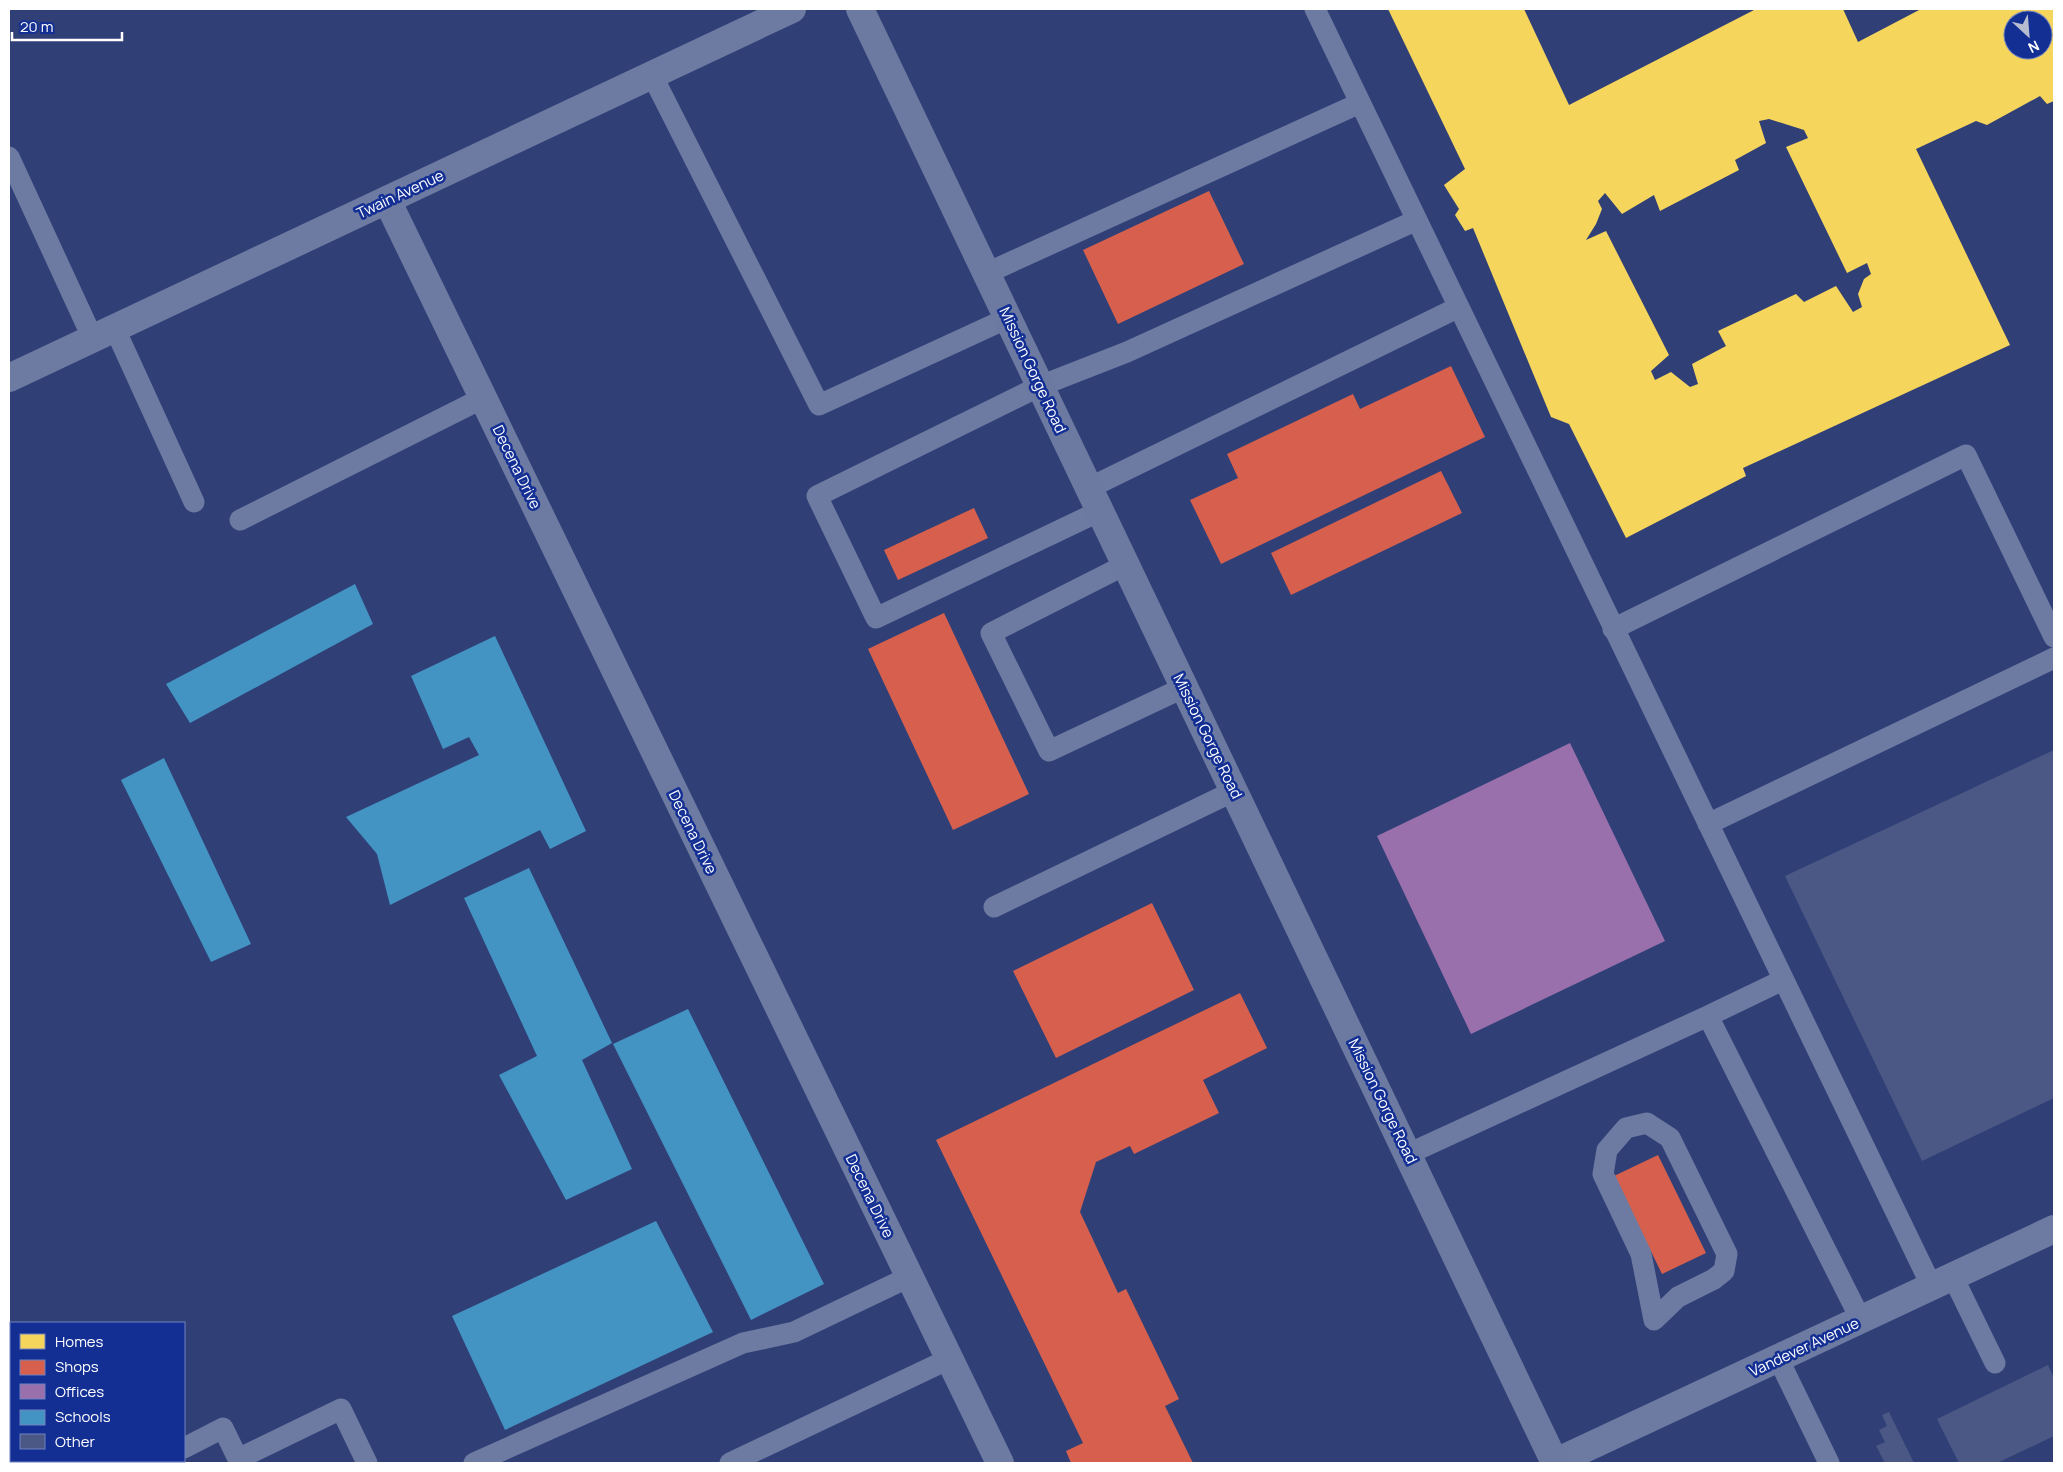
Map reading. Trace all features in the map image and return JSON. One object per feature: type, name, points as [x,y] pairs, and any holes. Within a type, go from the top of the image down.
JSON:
[{"type":"main road","name":"Mission Gorge Road","points":[[860,9],[1554,1463]]},
{"type":"street","name":"Twain Avenue","points":[[9,378],[792,9]]},
{"type":"street","name":"Decena Drive","points":[[387,200],[1000,1463]]},
{"type":"street","name":"Vandever Avenue","points":[[1554,1463],[2054,1230]]},
{"type":"lane","points":[[1315,9],[1783,980],[1942,1282],[1995,1363]]},
{"type":"lane","points":[[652,75],[819,405],[1008,318]]},
{"type":"lane","points":[[987,273],[1360,102]]},
{"type":"lane","points":[[9,157],[194,502]]},
{"type":"lane","points":[[1417,220],[1127,352],[1040,386],[817,496],[876,618],[1459,307]]},
{"type":"lane","points":[[240,520],[483,398]]},
{"type":"lane","points":[[1613,629],[1966,455],[2054,637]]},
{"type":"lane","points":[[1125,566],[991,633],[1049,751],[1185,687]]},
{"type":"lane","points":[[1708,824],[2054,658]]},
{"type":"lane","points":[[994,907],[1234,791]]},
{"type":"lane","points":[[1408,1154],[1783,980]]},
{"type":"lane","points":[[1708,1016],[1861,1320]]},
{"type":"lane","points":[[1647,1123],[1670,1138],[1727,1254],[1724,1271],[1714,1280],[1678,1297],[1654,1320],[1641,1254],[1603,1174],[1607,1150],[1626,1128],[1647,1123]]},
{"type":"lane","points":[[474,1463],[743,1344],[794,1332],[910,1277]]},
{"type":"lane","points":[[1778,1358],[1829,1463]]},
{"type":"lane","points":[[730,1463],[949,1359]]},
{"type":"lane","points":[[185,1448],[224,1428],[239,1461],[341,1409],[367,1463]]},
{"type":"building: Homes","points":[[1388,9],[1524,9],[1569,105],[1756,9],[1843,9],[1858,42],[1921,9],[2054,9],[2054,101],[2047,104],[2040,96],[1987,125],[1976,121],[1916,149],[2010,345],[1743,468],[1746,476],[1626,538],[1569,424],[1551,417],[1473,228],[1465,231],[1455,215],[1459,209],[1444,185],[1465,169]],"holes":[[[1769,119],[1804,130],[1808,138],[1786,147],[1847,273],[1867,263],[1871,274],[1864,279],[1858,294],[1862,307],[1853,312],[1836,286],[1804,302],[1796,294],[1718,331],[1726,346],[1692,364],[1698,384],[1690,387],[1671,372],[1655,380],[1651,371],[1669,355],[1606,231],[1586,240],[1596,224],[1602,209],[1598,201],[1605,193],[1622,214],[1654,195],[1660,211],[1739,170],[1735,160],[1766,143],[1759,121]]]},
{"type":"building: Shops","points":[[1209,191],[1244,264],[1118,324],[1083,250]]},
{"type":"building: Shops","points":[[1451,366],[1485,437],[1221,564],[1190,500],[1238,478],[1227,454],[1353,394],[1360,409]]},
{"type":"building: Shops","points":[[1441,471],[1462,513],[1291,595],[1271,553]]},
{"type":"building: Shops","points":[[974,508],[988,538],[898,580],[884,550]]},
{"type":"building: Shops","points":[[944,613],[1029,794],[953,830],[868,649]]},
{"type":"building: Shops","points":[[1152,903],[1194,990],[1056,1058],[1013,971]]},
{"type":"building: Shops","points":[[1240,993],[1267,1048],[1203,1080],[1219,1113],[1134,1154],[1130,1146],[1096,1162],[1080,1212],[1118,1293],[1126,1289],[1179,1399],[1165,1406],[1193,1463],[1071,1463],[1066,1451],[1083,1443],[936,1140]]},
{"type":"building: Shops","points":[[1658,1155],[1706,1253],[1662,1274],[1614,1176]]},
{"type":"building: Offices","points":[[1570,743],[1665,941],[1471,1034],[1377,836]]},
{"type":"building: Schools","points":[[355,584],[373,624],[190,723],[166,684]]},
{"type":"building: Schools","points":[[495,636],[586,831],[550,849],[540,830],[390,905],[377,854],[346,817],[479,755],[469,737],[443,749],[411,676]]},
{"type":"building: Schools","points":[[164,758],[251,944],[211,962],[121,780]]},
{"type":"building: Schools","points":[[529,868],[612,1043],[582,1060],[632,1169],[566,1200],[499,1075],[537,1056],[464,898]]},
{"type":"building: Schools","points":[[688,1009],[824,1284],[751,1320],[613,1044]]},
{"type":"building: Schools","points":[[656,1221],[713,1332],[505,1430],[452,1316]]},
{"type":"building: Other","points":[[2054,750],[2054,1098],[1922,1161],[1785,876]]},
{"type":"building: Other","points":[[2048,1365],[2054,1378],[2054,1436],[1997,1463],[1959,1463],[1937,1419]]},
{"type":"building: Other","points":[[1889,1412],[1914,1463],[1885,1463],[1876,1446],[1885,1442],[1879,1430],[1887,1426],[1882,1415]]}]
